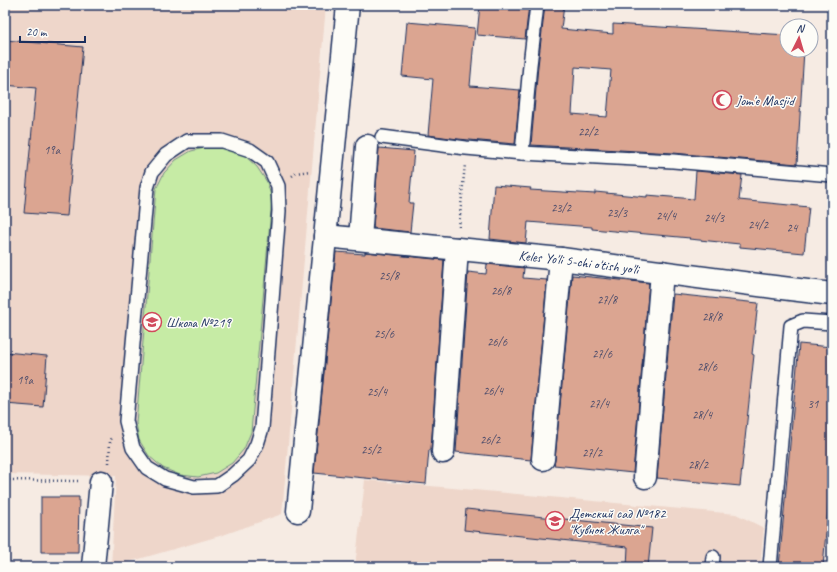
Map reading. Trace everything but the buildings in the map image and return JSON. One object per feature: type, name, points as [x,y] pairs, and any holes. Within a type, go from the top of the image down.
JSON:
[{"type":"street","points":[[298,511],[348,5]]},
{"type":"street","points":[[360,239],[374,141]]},
{"type":"street","name":"Keles Yo'li 5-chi o'tish yo'li","points":[[325,236],[561,259],[774,288],[832,294]]},
{"type":"street","points":[[443,452],[457,249]]},
{"type":"street","points":[[544,459],[561,259]]},
{"type":"street","points":[[645,477],[662,272]]},
{"type":"street","points":[[93,567],[101,482]]},
{"type":"lane","points":[[522,153],[537,5]]},
{"type":"lane","points":[[222,140],[250,150],[267,162],[278,186],[279,211],[277,242],[262,428],[257,444],[249,460],[233,475],[217,486],[194,487],[166,479],[148,468],[133,448],[126,421],[147,188],[152,172],[166,155],[187,141],[222,140]]},
{"type":"lane","points":[[374,141],[522,153],[674,161],[832,175]]},
{"type":"lane","points":[[770,567],[791,326],[803,321],[832,323]]},
{"type":"path","points":[[457,249],[466,148]]},
{"type":"path","points":[[278,186],[296,173],[312,170],[332,172]]},
{"type":"path","points":[[5,480],[101,482]]},
{"type":"shaded area","name":"Школа №219","points":[[5,5],[326,5],[282,514],[223,535],[111,567],[116,476],[5,474]]},
{"type":"shaded area","name":"Детский сад №182 \"Кувнок Жилга\"","points":[[365,480],[736,514],[764,528],[760,567],[355,567]]},
{"type":"green space","points":[[209,147],[227,148],[244,155],[257,167],[267,182],[272,199],[251,432],[244,449],[232,463],[216,473],[198,477],[180,475],[163,468],[149,456],[139,440],[136,423],[156,189],[164,173],[176,160],[191,151]]},
{"type":"place","name":"Jom'e Masjid","points":[[722,100]]},
{"type":"place","name":"Школа №219","points":[[152,322]]},
{"type":"place","name":"Детский сад №182 \"Кувнок Жилга\"","points":[[555,521]]}]
